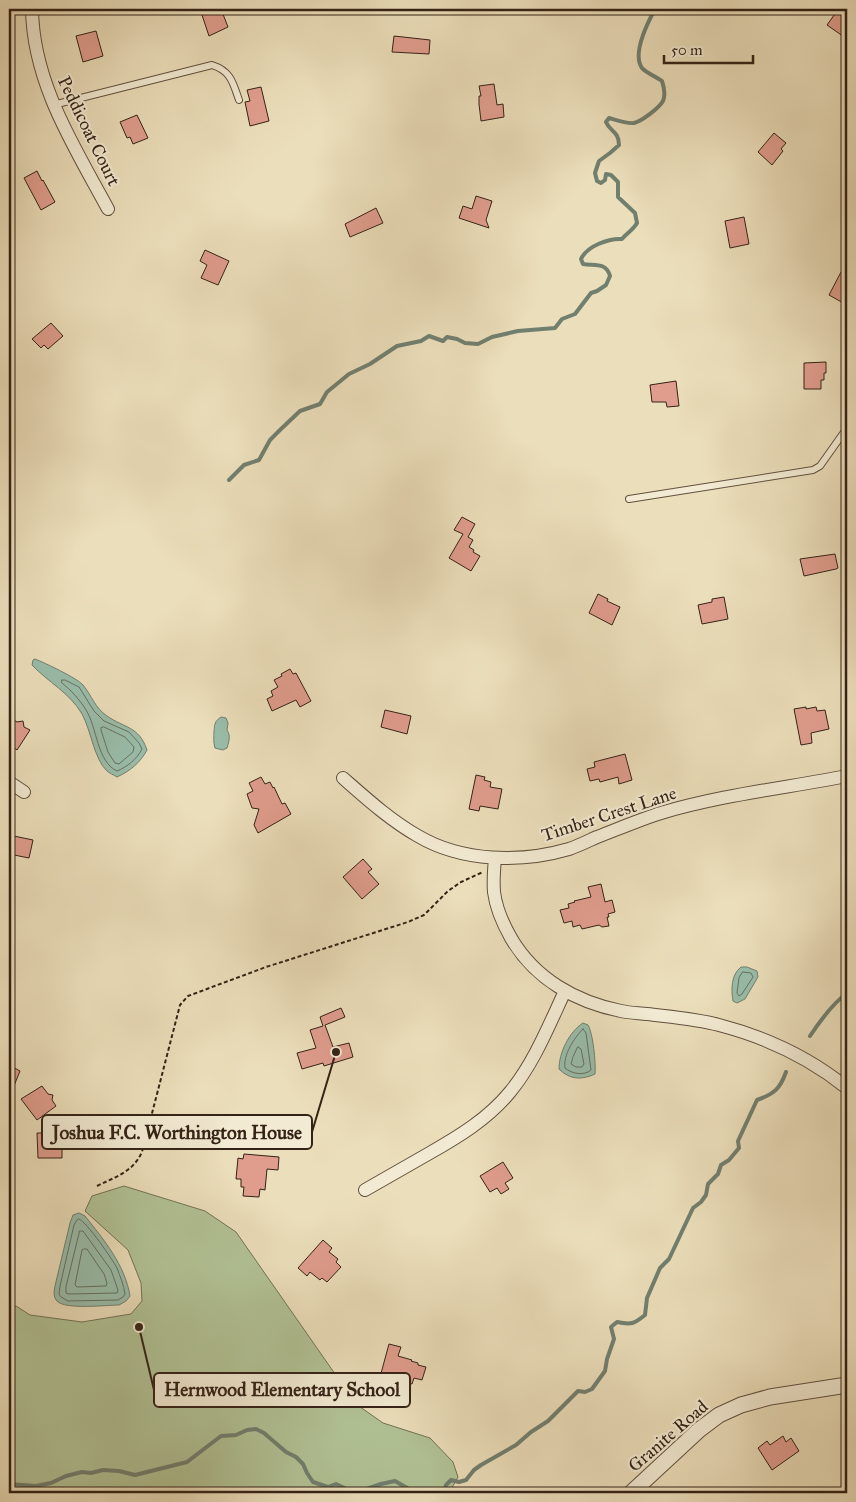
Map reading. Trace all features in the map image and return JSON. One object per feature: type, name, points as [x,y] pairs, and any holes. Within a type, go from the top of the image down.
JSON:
[{"type":"street","name":"Peddicoat Court","points":[[32,9],[37,51],[45,83],[58,116],[108,209]]},
{"type":"street","name":"Timber Crest Lane","points":[[343,778],[394,822],[419,837],[444,848],[495,863],[546,855],[570,848],[631,823],[683,808],[847,776]]},
{"type":"street","points":[[9,782],[24,792]]},
{"type":"street","points":[[495,863],[494,893],[506,930],[532,967],[565,991],[591,1003],[624,1012],[717,1024],[753,1035],[786,1049],[847,1088]]},
{"type":"street","points":[[365,1190],[462,1135],[501,1102],[516,1085],[530,1063],[565,991]]},
{"type":"street","name":"Granite Road","points":[[631,1493],[699,1430],[719,1415],[741,1405],[770,1397],[847,1385]]},
{"type":"lane","points":[[53,104],[212,65],[223,68],[233,81],[239,100]]},
{"type":"lane","points":[[629,500],[812,470],[820,466],[847,428]]},
{"type":"path","points":[[97,1186],[127,1171],[138,1160],[142,1152],[180,1005],[188,996],[266,967],[408,922],[424,915],[448,891],[461,882],[495,863]]},
{"type":"path","points":[[9,1170],[9,1179]]},
{"type":"shaded area","points":[[124,1186],[205,1211],[236,1232],[356,1404],[383,1423],[430,1438],[453,1462],[458,1477],[449,1493],[9,1493],[9,1310],[16,1306],[30,1315],[82,1322],[131,1314],[142,1301],[141,1283],[128,1250],[85,1211],[92,1196]]},
{"type":"water","points":[[35,659],[80,682],[103,713],[130,728],[140,736],[147,750],[138,763],[117,777],[107,771],[99,759],[82,714],[65,694],[32,665]]},
{"type":"water","points":[[221,717],[226,718],[229,736],[227,748],[223,750],[215,748],[214,741],[215,723]]},
{"type":"water","points":[[741,967],[757,971],[758,977],[745,999],[737,1003],[733,1001],[732,983],[735,974]]},
{"type":"water","points":[[583,1023],[588,1025],[591,1034],[595,1056],[595,1074],[576,1078],[563,1073],[559,1069],[559,1063],[569,1037]]},
{"type":"water","points":[[79,1213],[85,1216],[106,1244],[124,1274],[130,1296],[119,1305],[68,1305],[61,1304],[55,1298],[55,1286],[70,1223],[73,1215]]},
{"type":"building","points":[[200,9],[221,9],[228,27],[209,36]]},
{"type":"building","points":[[837,11],[847,18],[847,39],[827,25]]},
{"type":"building","points":[[96,31],[103,56],[83,62],[76,36]]},
{"type":"building","points":[[394,36],[430,40],[429,54],[392,52]]},
{"type":"building","points":[[494,84],[497,105],[503,104],[504,117],[481,121],[479,86]]},
{"type":"building","points":[[261,87],[269,121],[250,126],[245,102],[250,101],[247,90]]},
{"type":"building","points":[[137,115],[148,138],[133,144],[130,137],[127,138],[120,122]]},
{"type":"building","points":[[774,133],[786,143],[781,149],[783,151],[772,165],[758,152]]},
{"type":"building","points":[[37,171],[55,202],[41,210],[24,178]]},
{"type":"building","points":[[476,196],[492,201],[486,220],[489,228],[459,218],[463,206],[472,209]]},
{"type":"building","points":[[376,208],[383,223],[350,237],[345,224]]},
{"type":"building","points":[[744,217],[749,244],[730,248],[725,221]]},
{"type":"building","points":[[205,250],[229,261],[218,285],[201,278],[207,265],[200,261]]},
{"type":"building","points":[[841,272],[847,276],[847,305],[829,295]]},
{"type":"building","points":[[51,323],[63,336],[48,349],[44,345],[41,348],[32,339]]},
{"type":"building","points":[[826,362],[826,373],[824,373],[824,380],[821,380],[821,389],[804,389],[804,363]]},
{"type":"building","points":[[676,381],[679,406],[667,407],[666,402],[652,402],[650,385]]},
{"type":"building","points":[[462,517],[475,524],[468,537],[473,540],[469,547],[480,556],[471,571],[449,558],[463,534],[454,530]]},
{"type":"building","points":[[835,554],[838,568],[804,576],[800,559]]},
{"type":"building","points":[[598,594],[620,607],[612,625],[589,613]]},
{"type":"building","points":[[724,597],[728,619],[702,624],[698,605],[712,602],[712,599]]},
{"type":"building","points":[[290,669],[293,674],[296,673],[311,701],[300,707],[296,700],[272,711],[267,699],[273,696],[271,691],[278,687],[274,680]]},
{"type":"building","points":[[806,707],[806,709],[816,707],[817,711],[825,710],[829,729],[811,733],[812,743],[801,745],[794,709]]},
{"type":"building","points":[[385,710],[411,716],[407,734],[381,727]]},
{"type":"building","points":[[9,717],[17,722],[23,721],[24,727],[30,730],[17,750],[9,744]]},
{"type":"building","points":[[625,754],[632,780],[619,784],[618,777],[600,782],[599,779],[590,781],[587,769],[595,767],[594,762]]},
{"type":"building","points":[[476,775],[485,777],[484,780],[491,782],[490,787],[502,789],[498,809],[480,806],[479,811],[469,809]]},
{"type":"building","points":[[261,777],[265,784],[270,782],[282,804],[285,803],[291,814],[258,833],[254,825],[259,809],[252,808],[247,794],[253,791],[249,783]]},
{"type":"building","points":[[9,835],[33,840],[29,858],[9,854]]},
{"type":"building","points":[[363,859],[372,869],[368,872],[379,884],[362,899],[343,877]]},
{"type":"building","points":[[601,884],[605,902],[612,900],[615,912],[608,914],[609,926],[602,927],[599,925],[582,929],[580,925],[573,927],[572,921],[564,923],[560,910],[569,908],[568,904],[574,901],[591,897],[588,887]]},
{"type":"building","points":[[341,1008],[345,1017],[325,1025],[333,1047],[349,1043],[353,1057],[324,1066],[323,1063],[302,1069],[297,1053],[316,1048],[310,1030],[323,1026],[320,1017]]},
{"type":"building","points":[[9,1065],[20,1071],[9,1098]]},
{"type":"building","points":[[42,1086],[48,1094],[53,1095],[52,1100],[56,1106],[37,1120],[21,1099]]},
{"type":"building","points":[[37,1133],[63,1133],[62,1143],[66,1147],[62,1150],[62,1158],[38,1158]]},
{"type":"building","points":[[244,1154],[279,1157],[278,1170],[267,1169],[265,1190],[260,1189],[259,1197],[243,1196],[244,1187],[241,1187],[241,1179],[236,1179],[238,1158],[243,1159]]},
{"type":"building","points":[[503,1162],[513,1178],[505,1183],[509,1189],[501,1194],[497,1188],[490,1192],[480,1176]]},
{"type":"building","points":[[323,1240],[332,1248],[329,1252],[338,1259],[336,1262],[341,1267],[327,1282],[322,1278],[320,1280],[310,1272],[307,1276],[298,1268]]},
{"type":"building","points":[[389,1344],[401,1347],[398,1356],[426,1367],[422,1380],[414,1378],[412,1384],[401,1380],[400,1386],[390,1384],[391,1380],[380,1377]]},
{"type":"building","points":[[783,1436],[786,1442],[791,1438],[799,1451],[772,1470],[758,1448],[767,1441],[770,1445]]},
{"type":"waterway","points":[[229,480],[244,465],[259,460],[270,440],[300,411],[320,404],[327,392],[349,374],[370,364],[397,346],[421,341],[429,336],[443,341],[447,337],[465,343],[478,344],[492,337],[518,331],[555,328],[562,319],[575,314],[591,293],[606,285],[610,276],[606,268],[583,264],[581,259],[588,250],[599,244],[622,239],[637,223],[635,213],[618,197],[618,182],[611,175],[606,174],[605,180],[601,183],[597,181],[595,173],[599,161],[619,145],[618,137],[606,122],[609,118],[634,123],[650,114],[663,101],[665,93],[662,81],[644,70],[639,62],[642,38],[655,9]]},
{"type":"waterway","points":[[810,1036],[831,1007],[847,993]]},
{"type":"waterway","points":[[444,1493],[446,1485],[451,1480],[459,1482],[466,1480],[474,1470],[516,1445],[548,1421],[578,1391],[585,1392],[592,1389],[605,1371],[614,1339],[611,1327],[617,1322],[632,1323],[645,1315],[647,1298],[660,1268],[669,1259],[693,1208],[706,1195],[708,1184],[718,1174],[721,1165],[729,1160],[739,1148],[738,1141],[757,1100],[776,1090],[786,1072]]},
{"type":"waterway","points":[[9,1484],[36,1486],[82,1472],[91,1473],[103,1470],[135,1475],[187,1462],[221,1436],[236,1435],[247,1430],[256,1429],[264,1433],[286,1452],[296,1457],[303,1464],[313,1482],[328,1487],[336,1484],[355,1493],[395,1481],[416,1493]]},
{"type":"place","name":"Joshua F.C. Worthington House","points":[[336,1052]]},
{"type":"place","name":"Hernwood Elementary School","points":[[139,1327]]}]
